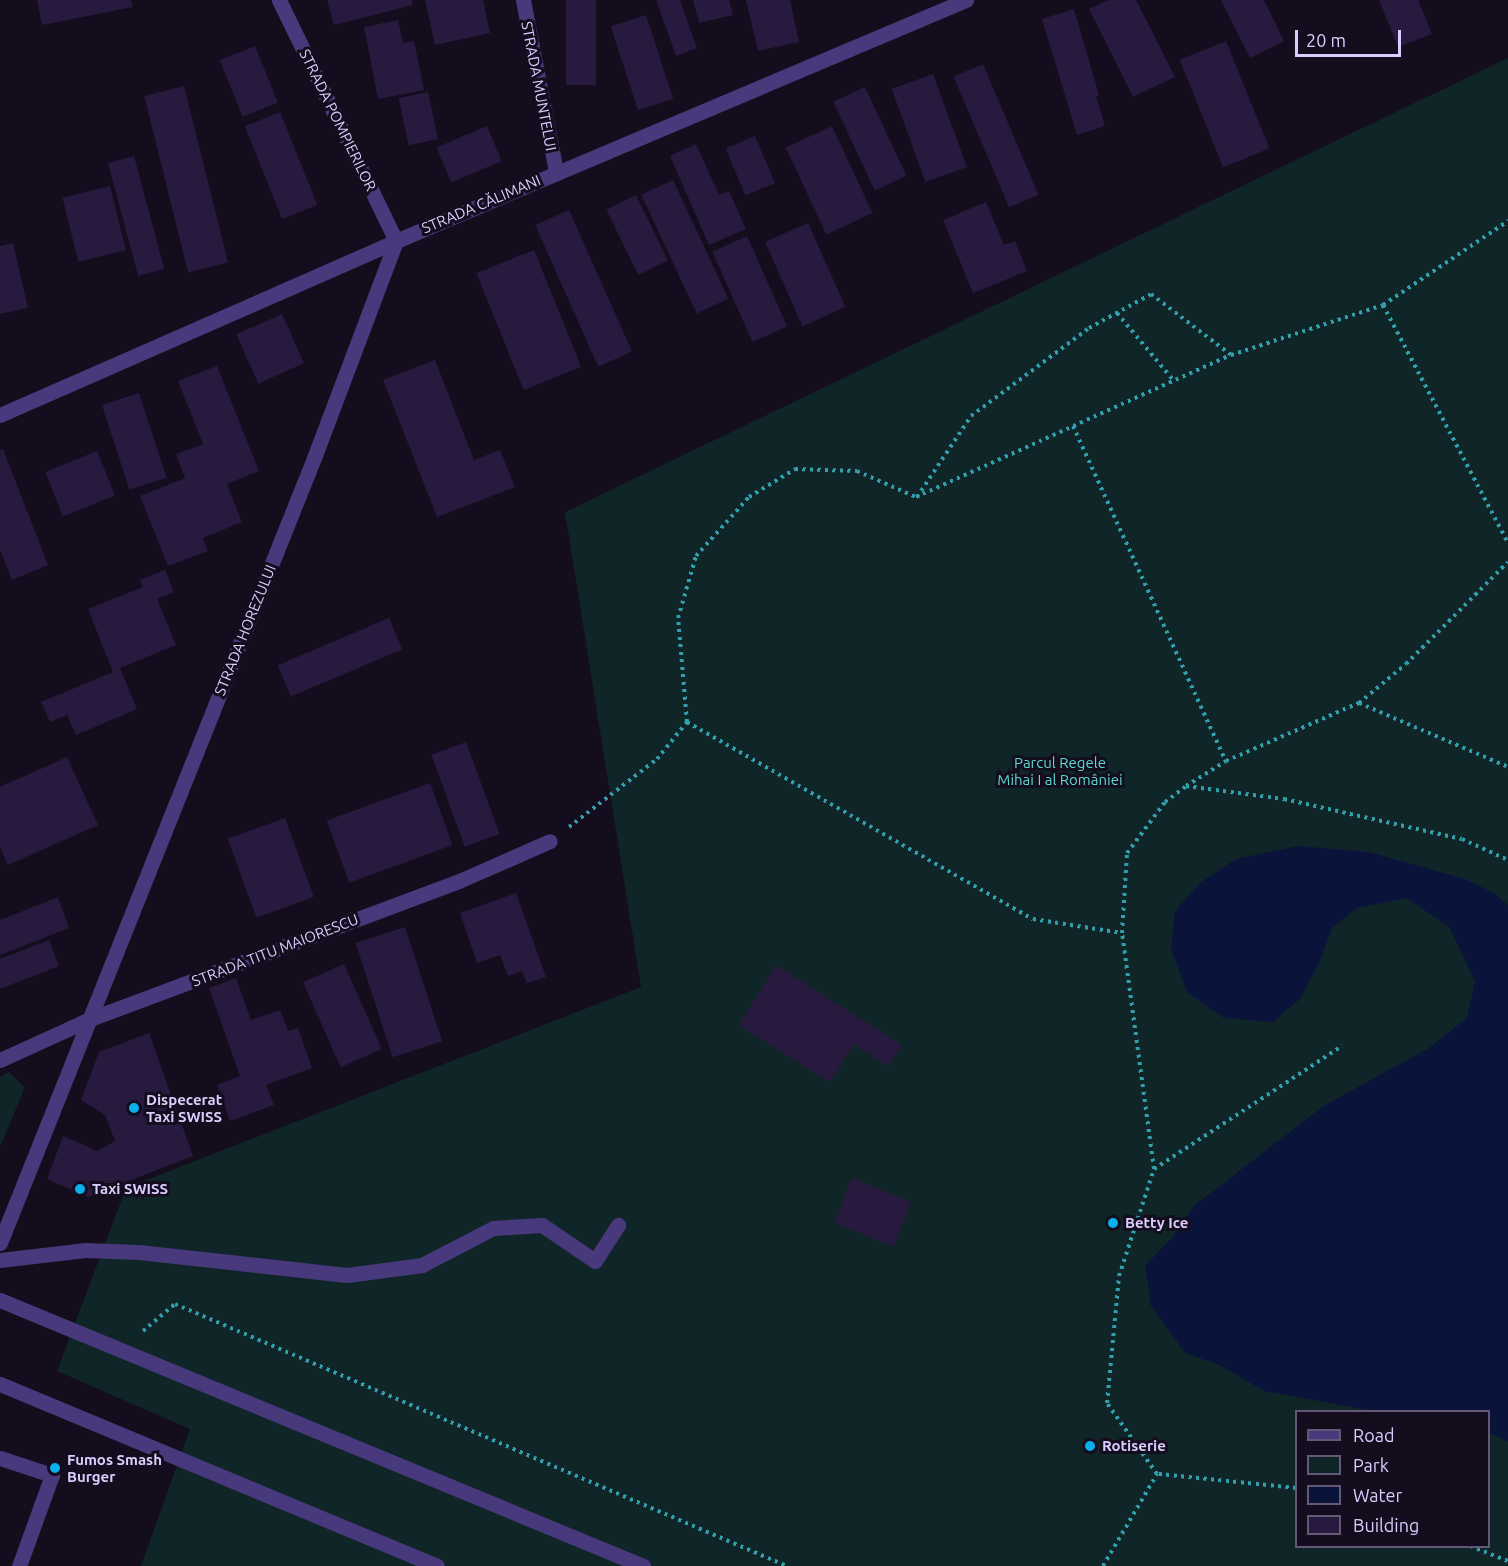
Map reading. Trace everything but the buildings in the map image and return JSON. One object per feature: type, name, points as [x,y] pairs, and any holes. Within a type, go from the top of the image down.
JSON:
[{"type":"street","name":"STRADA POMPIERILOR","points":[[279,0],[396,241]]},
{"type":"street","name":"STRADA MUNTELUI","points":[[523,0],[556,172]]},
{"type":"street","name":"STRADA CĂLIMANI","points":[[0,415],[556,172],[966,0]]},
{"type":"street","name":"STRADA HOREZULUI","points":[[0,1243],[314,458],[396,241]]},
{"type":"street","name":"STRADA TITU MAIORESCU","points":[[0,1060],[90,1019],[459,881],[550,841]]},
{"type":"street","points":[[0,1260],[85,1250],[139,1252],[347,1275],[422,1265],[494,1228],[543,1225],[595,1261],[618,1225]]},
{"type":"street","points":[[0,1300],[643,1566]]},
{"type":"street","points":[[0,1384],[437,1566]]},
{"type":"street","points":[[0,1458],[52,1475],[19,1566]]},
{"type":"path","points":[[550,841],[624,787],[657,759],[687,722],[678,618],[696,556],[749,497],[795,469],[857,471],[916,497],[1231,356],[1383,305],[1508,221]]},
{"type":"path","points":[[916,497],[971,416],[1089,328],[1151,294],[1231,356]]},
{"type":"path","points":[[1383,305],[1508,543]]},
{"type":"path","points":[[1118,313],[1174,381]]},
{"type":"path","points":[[1073,426],[1226,761]]},
{"type":"path","points":[[1295,1488],[1157,1474],[1107,1402],[1119,1276],[1154,1169],[1122,933],[1126,853],[1165,802],[1186,786],[1226,761],[1359,703],[1406,664],[1508,562]]},
{"type":"path","points":[[1359,703],[1508,767]]},
{"type":"path","points":[[687,722],[1033,919],[1122,933]]},
{"type":"path","points":[[1186,786],[1284,799],[1450,836],[1508,860]]},
{"type":"path","points":[[1154,1169],[1342,1046]]},
{"type":"path","points":[[122,1350],[175,1304],[787,1566]]},
{"type":"path","points":[[1103,1566],[1157,1474]]},
{"type":"path","points":[[1475,1548],[1508,1561]]},
{"type":"green space","name":"Parcul Regele Mihai I al României","points":[[1508,58],[1508,1566],[141,1566],[190,1429],[57,1371],[126,1188],[641,987],[565,512]]},
{"type":"green space","points":[[9,1072],[25,1087],[0,1147],[0,1077]]},
{"type":"water","points":[[1298,846],[1369,852],[1465,879],[1494,893],[1508,905],[1508,1441],[1490,1433],[1490,1410],[1368,1410],[1264,1391],[1220,1365],[1185,1353],[1151,1306],[1145,1266],[1172,1238],[1195,1205],[1325,1105],[1429,1048],[1467,1018],[1475,981],[1449,927],[1407,898],[1357,908],[1332,928],[1320,961],[1301,998],[1273,1022],[1224,1018],[1187,992],[1171,949],[1175,911],[1201,882],[1236,859]]},
{"type":"place","name":"Dispecerat Taxi SWISS","points":[[134,1108]]},
{"type":"place","name":"Taxi SWISS","points":[[80,1189]]},
{"type":"place","name":"Betty Ice","points":[[1113,1223]]},
{"type":"place","name":"Rotiserie","points":[[1090,1446]]},
{"type":"place","name":"Fumos Smash Burger","points":[[55,1468]]}]
